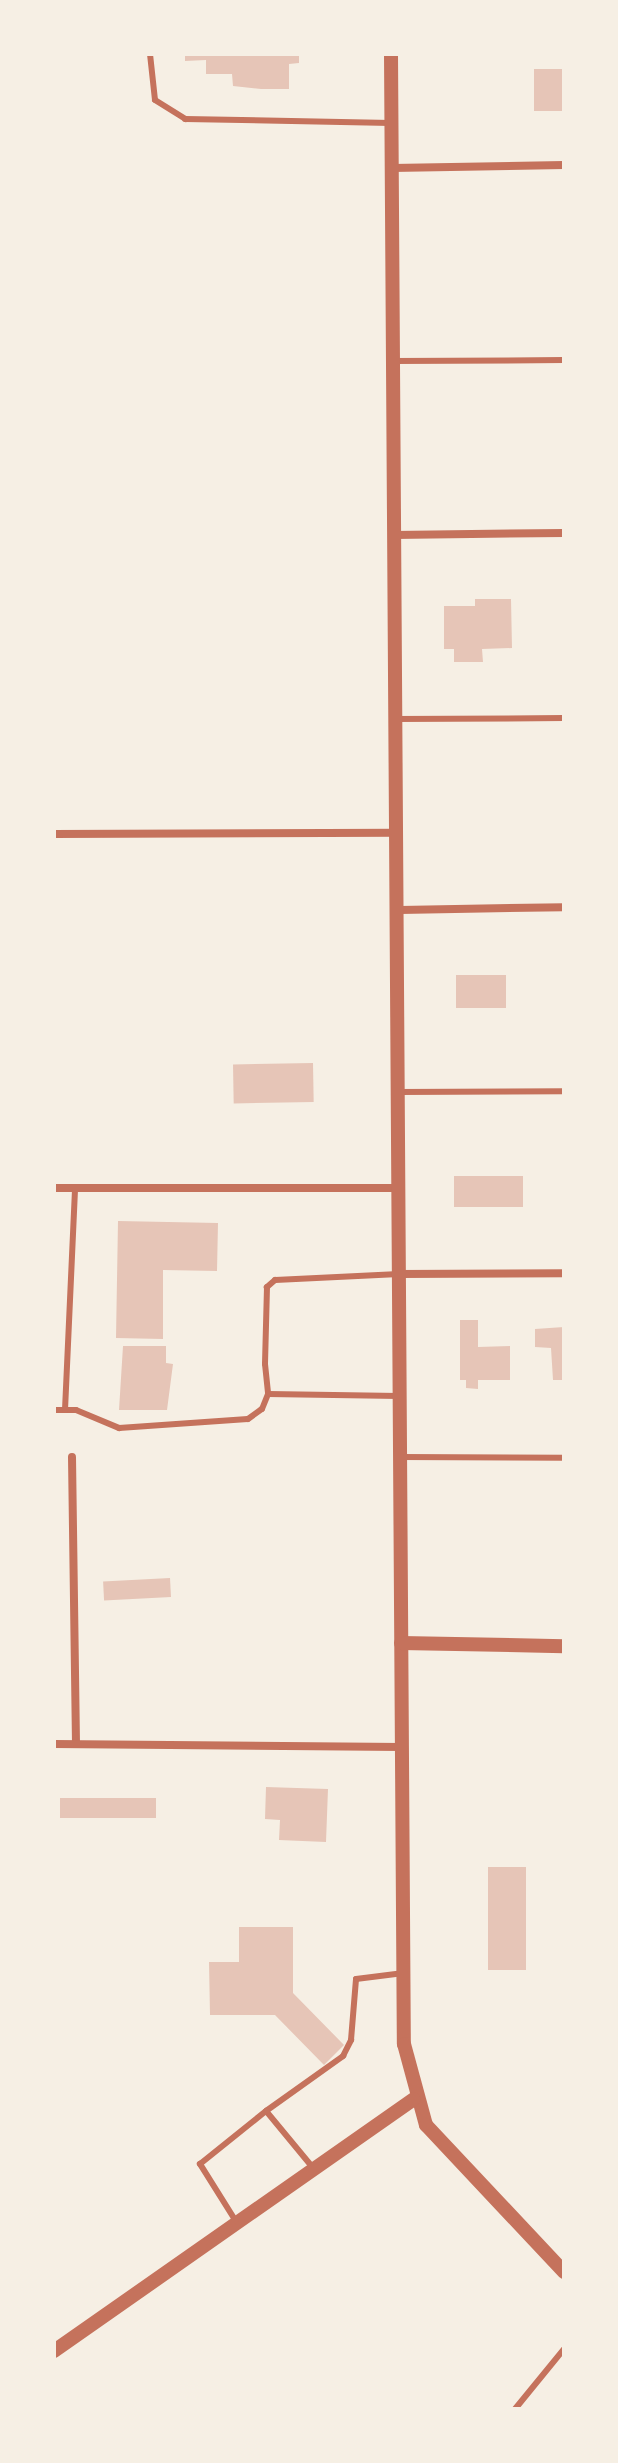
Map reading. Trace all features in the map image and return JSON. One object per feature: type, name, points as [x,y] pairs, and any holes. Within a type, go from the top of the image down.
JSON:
[{"type":"street","points":[[391,54],[395,719],[400,910],[398,1188],[404,2044],[414,2099],[435,2136],[561,2269]]},
{"type":"street","points":[[392,168],[564,165]]},
{"type":"street","points":[[394,535],[564,533]]},
{"type":"street","points":[[54,834],[397,833]]},
{"type":"street","points":[[400,910],[564,907]]},
{"type":"street","points":[[54,1188],[398,1188]]},
{"type":"street","points":[[399,1274],[564,1273]]},
{"type":"street","points":[[72,1457],[76,1744]]},
{"type":"street","points":[[401,1643],[564,1646]]},
{"type":"street","points":[[54,1744],[402,1747]]},
{"type":"street","points":[[54,2351],[414,2099]]},
{"type":"lane","points":[[150,54],[155,100],[185,119],[391,123]]},
{"type":"lane","points":[[393,361],[564,360]]},
{"type":"lane","points":[[395,719],[564,718]]},
{"type":"lane","points":[[398,1092],[564,1091]]},
{"type":"lane","points":[[65,1410],[75,1188]]},
{"type":"lane","points":[[54,1410],[65,1410],[119,1428],[248,1419],[262,1409],[268,1394],[267,1287],[275,1280],[399,1274]]},
{"type":"lane","points":[[268,1394],[399,1396]]},
{"type":"lane","points":[[400,1457],[564,1458]]},
{"type":"lane","points":[[237,2223],[200,2164],[266,2111],[343,2056],[351,2040],[356,1979],[404,1973]]},
{"type":"lane","points":[[266,2111],[314,2169]]},
{"type":"lane","points":[[515,2409],[564,2349]]},
{"type":"building","points":[[185,54],[299,54],[299,63],[289,64],[289,89],[261,89],[233,86],[232,74],[206,74],[206,60],[185,61]]},
{"type":"building","points":[[534,69],[564,69],[564,111],[534,111]]},
{"type":"building","points":[[475,599],[511,599],[512,648],[482,649],[483,662],[454,662],[454,649],[444,649],[444,606],[475,606]]},
{"type":"building","points":[[456,975],[506,975],[506,1008],[456,1008]]},
{"type":"building","points":[[313,1063],[314,1102],[234,1103],[233,1064]]},
{"type":"building","points":[[454,1176],[523,1176],[523,1207],[454,1207]]},
{"type":"building","points":[[118,1221],[218,1223],[217,1271],[163,1270],[163,1339],[116,1338]]},
{"type":"building","points":[[460,1320],[478,1320],[478,1347],[510,1346],[510,1380],[478,1380],[478,1389],[466,1388],[466,1380],[460,1380]]},
{"type":"building","points":[[564,1327],[564,1380],[553,1380],[551,1348],[535,1347],[535,1329]]},
{"type":"building","points":[[123,1346],[166,1346],[166,1363],[173,1364],[167,1410],[119,1410]]},
{"type":"building","points":[[170,1578],[171,1597],[104,1600],[103,1582]]},
{"type":"building","points":[[266,1787],[328,1789],[326,1842],[279,1840],[280,1820],[265,1819]]},
{"type":"building","points":[[60,1798],[156,1798],[156,1818],[60,1818]]},
{"type":"building","points":[[488,1867],[526,1867],[526,1970],[488,1970]]},
{"type":"building","points":[[239,1927],[293,1927],[293,1993],[344,2045],[324,2065],[275,2015],[210,2015],[209,1962],[239,1962]]}]
